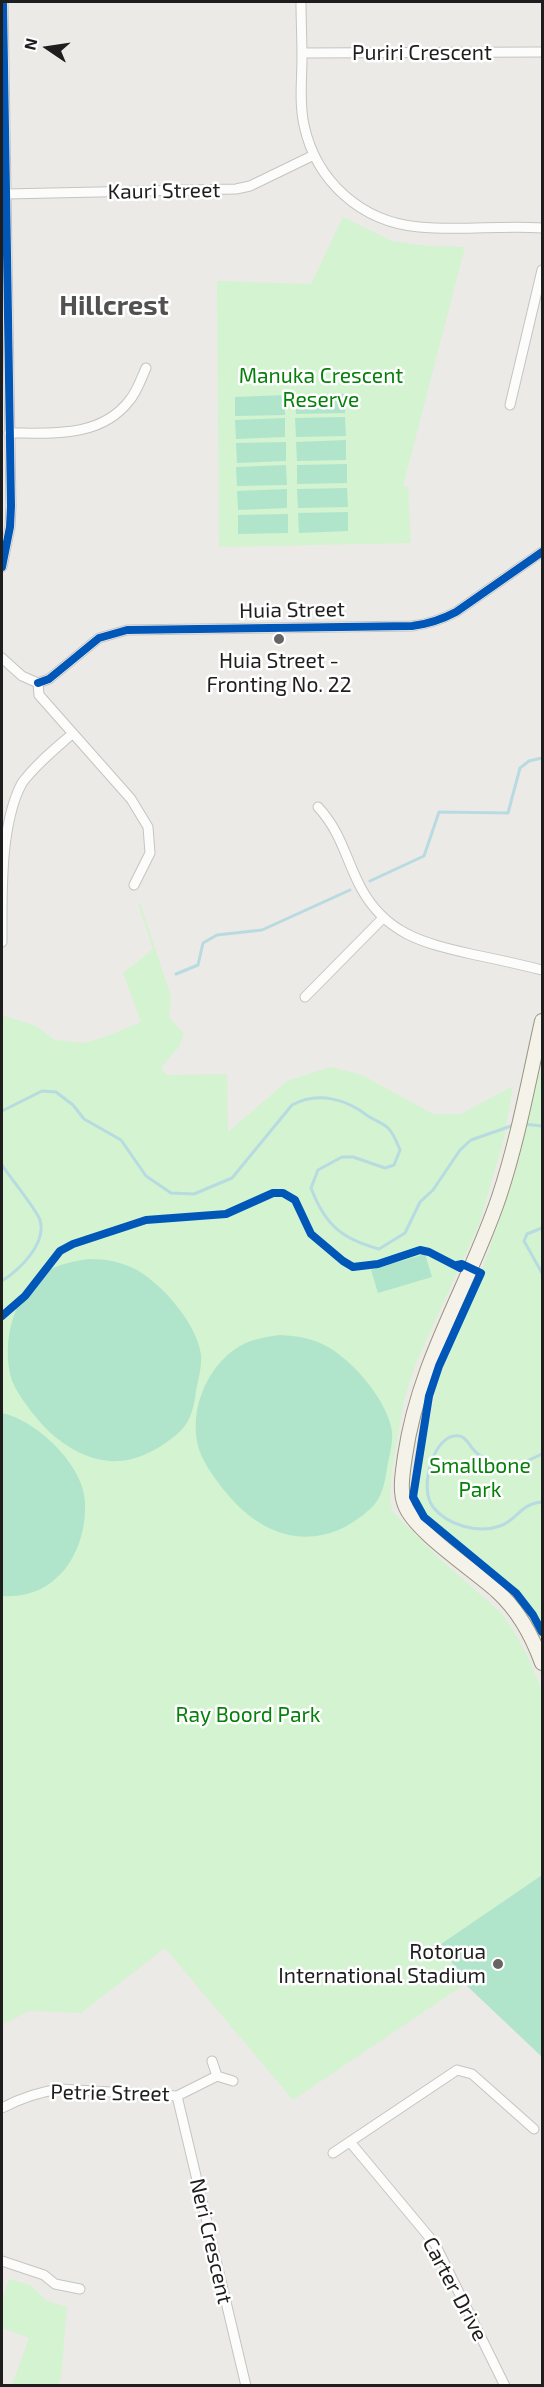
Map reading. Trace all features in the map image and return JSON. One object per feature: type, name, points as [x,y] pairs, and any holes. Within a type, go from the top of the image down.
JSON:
[{"type":"main road","points":[[543,1021],[506,1173],[488,1226],[421,1382],[406,1447],[402,1494],[405,1505],[417,1524],[510,1604],[533,1639],[543,1663]]},
{"type":"street","points":[[2,567],[10,527],[3,2]]},
{"type":"street","points":[[301,2],[304,124],[314,155],[344,196],[366,211],[394,223],[436,228],[543,228]]},
{"type":"street","name":"Puriri Crescent","points":[[302,53],[543,52]]},
{"type":"street","name":"Kauri Street","points":[[6,194],[236,189],[257,183],[314,155]]},
{"type":"street","points":[[510,405],[543,270]]},
{"type":"street","points":[[9,433],[75,431],[92,428],[106,422],[131,400],[146,368]]},
{"type":"street","name":"Huia Street","points":[[38,683],[49,679],[99,638],[127,630],[412,626],[434,622],[456,612],[543,552]]},
{"type":"street","points":[[2,658],[22,676],[38,683],[39,695],[130,799],[148,827],[150,853],[134,885]]},
{"type":"street","points":[[2,942],[2,842],[11,803],[31,771],[72,734]]},
{"type":"street","points":[[318,807],[333,823],[361,888],[382,918],[406,934],[424,942],[543,970]]},
{"type":"street","points":[[305,997],[382,918]]},
{"type":"street","points":[[212,2061],[217,2076],[233,2081]]},
{"type":"street","points":[[333,2153],[457,2070],[472,2074],[534,2129]]},
{"type":"street","name":"Petrie Street","points":[[2,2108],[32,2094],[60,2089],[177,2096],[217,2076]]},
{"type":"street","name":"Neri Crescent","points":[[177,2096],[246,2385]]},
{"type":"street","name":"Carter Drive","points":[[350,2142],[435,2244],[505,2385]]},
{"type":"street","points":[[2,2261],[44,2275],[55,2284],[80,2289]]},
{"type":"green space","name":"Manuka Crescent Reserve","points":[[343,217],[392,241],[428,246],[465,247],[403,486],[408,486],[411,543],[219,547],[217,281],[311,284]]},
{"type":"green space","points":[[345,394],[345,413],[296,414],[295,395]]},
{"type":"green space","points":[[285,395],[285,415],[235,416],[235,397]]},
{"type":"green space","points":[[345,417],[346,436],[296,437],[295,418]]},
{"type":"green space","points":[[285,418],[285,437],[236,439],[235,420]]},
{"type":"green space","points":[[346,440],[346,460],[297,461],[296,442]]},
{"type":"green space","points":[[286,442],[286,461],[237,463],[236,443]]},
{"type":"green space","points":[[347,464],[347,483],[297,484],[297,465]]},
{"type":"green space","points":[[286,465],[287,485],[237,486],[236,467]]},
{"type":"green space","points":[[347,488],[348,507],[298,508],[297,489]]},
{"type":"green space","points":[[287,489],[287,508],[238,510],[237,491]]},
{"type":"green space","points":[[348,512],[348,531],[299,533],[298,513]]},
{"type":"green space","points":[[288,514],[288,533],[238,534],[238,515]]},
{"type":"green space","name":"Ray Boord Park","points":[[140,903],[171,997],[169,1017],[184,1034],[179,1047],[161,1067],[166,1075],[227,1074],[228,1132],[287,1081],[330,1067],[362,1075],[433,1114],[461,1114],[513,1086],[504,1138],[479,1224],[416,1363],[404,1400],[392,1469],[390,1498],[392,1511],[439,1558],[501,1613],[529,1659],[542,1691],[542,1875],[441,1944],[465,1984],[293,2100],[165,1948],[81,2013],[29,2011],[2,2025],[2,1015],[36,1026],[55,1040],[84,1043],[141,1022],[123,973],[153,949],[138,904]]},
{"type":"green space","name":"Smallbone Park","points":[[542,1064],[542,1627],[525,1598],[425,1514],[416,1495],[437,1382],[483,1267],[515,1175]]},
{"type":"green space","points":[[425,1254],[432,1277],[378,1293],[371,1270]]},
{"type":"green space","points":[[89,1259],[108,1260],[126,1265],[137,1270],[158,1286],[186,1319],[198,1343],[201,1355],[194,1404],[185,1426],[156,1449],[127,1460],[97,1459],[65,1445],[56,1438],[21,1397],[12,1381],[9,1366],[9,1334],[13,1318],[27,1290],[50,1270]]},
{"type":"green space","points":[[280,1335],[316,1341],[348,1362],[377,1395],[392,1432],[384,1484],[374,1505],[352,1523],[333,1532],[315,1536],[296,1536],[278,1532],[260,1523],[244,1511],[228,1495],[211,1472],[202,1457],[197,1442],[197,1411],[201,1395],[216,1367],[240,1346]]},
{"type":"green space","points":[[2,1413],[29,1425],[56,1446],[76,1473],[83,1488],[85,1502],[80,1539],[74,1555],[64,1570],[53,1581],[38,1590],[21,1595],[2,1596]]},
{"type":"green space","name":"Rotorua International Stadium","points":[[542,1875],[542,2057],[465,1984],[441,1944]]},
{"type":"green space","points":[[9,2279],[30,2285],[47,2301],[67,2307],[61,2379],[57,2385],[12,2385],[29,2338],[2,2328],[2,2302]]},
{"type":"waterway","points":[[370,881],[424,856],[439,812],[508,813],[520,768],[529,761],[542,758]]},
{"type":"waterway","points":[[176,974],[198,965],[203,943],[217,935],[262,930],[350,890]]},
{"type":"waterway","points":[[2,1111],[42,1091],[56,1092],[73,1105],[84,1119],[121,1140],[146,1176],[171,1193],[194,1194],[232,1178],[292,1105],[312,1098],[341,1101],[386,1126],[394,1136],[400,1150],[394,1165],[385,1168],[353,1157],[342,1157],[318,1170],[311,1188],[322,1212],[336,1229],[355,1240],[379,1249],[405,1233],[420,1202],[433,1190],[460,1150],[471,1140],[514,1125]]},
{"type":"waterway","points":[[523,1124],[542,1126]]},
{"type":"waterway","points":[[2,1165],[38,1215],[41,1229],[36,1247],[23,1263],[2,1281]]},
{"type":"waterway","points":[[542,1228],[527,1234],[524,1241],[542,1273]]},
{"type":"waterway","points":[[542,1454],[524,1462],[497,1464],[480,1456],[463,1437],[450,1437],[436,1452],[431,1463],[427,1487],[433,1507],[439,1513],[455,1523],[473,1528],[500,1526],[528,1506],[542,1502]]},
{"type":"cycle path","points":[[2,567],[10,527],[11,506],[3,2]]},
{"type":"cycle path","points":[[38,683],[49,679],[99,638],[127,630],[412,626],[429,623],[456,612],[542,552]]},
{"type":"cycle path","points":[[2,1316],[25,1296],[60,1251],[73,1244],[146,1220],[226,1214],[273,1193],[283,1193],[295,1200],[311,1234],[353,1267],[378,1264],[420,1250],[429,1252],[460,1268]]},
{"type":"cycle path","points":[[457,1265],[462,1264],[481,1273],[439,1366],[429,1396],[413,1497],[424,1517],[516,1593],[533,1615],[542,1632]]},
{"type":"place","name":"Huia Street - Fronting No. 22","points":[[279,639]]},
{"type":"place","name":"Rotorua International Stadium","points":[[498,1964]]},
{"type":"district","name":"Hillcrest","points":[[114,306]]}]
